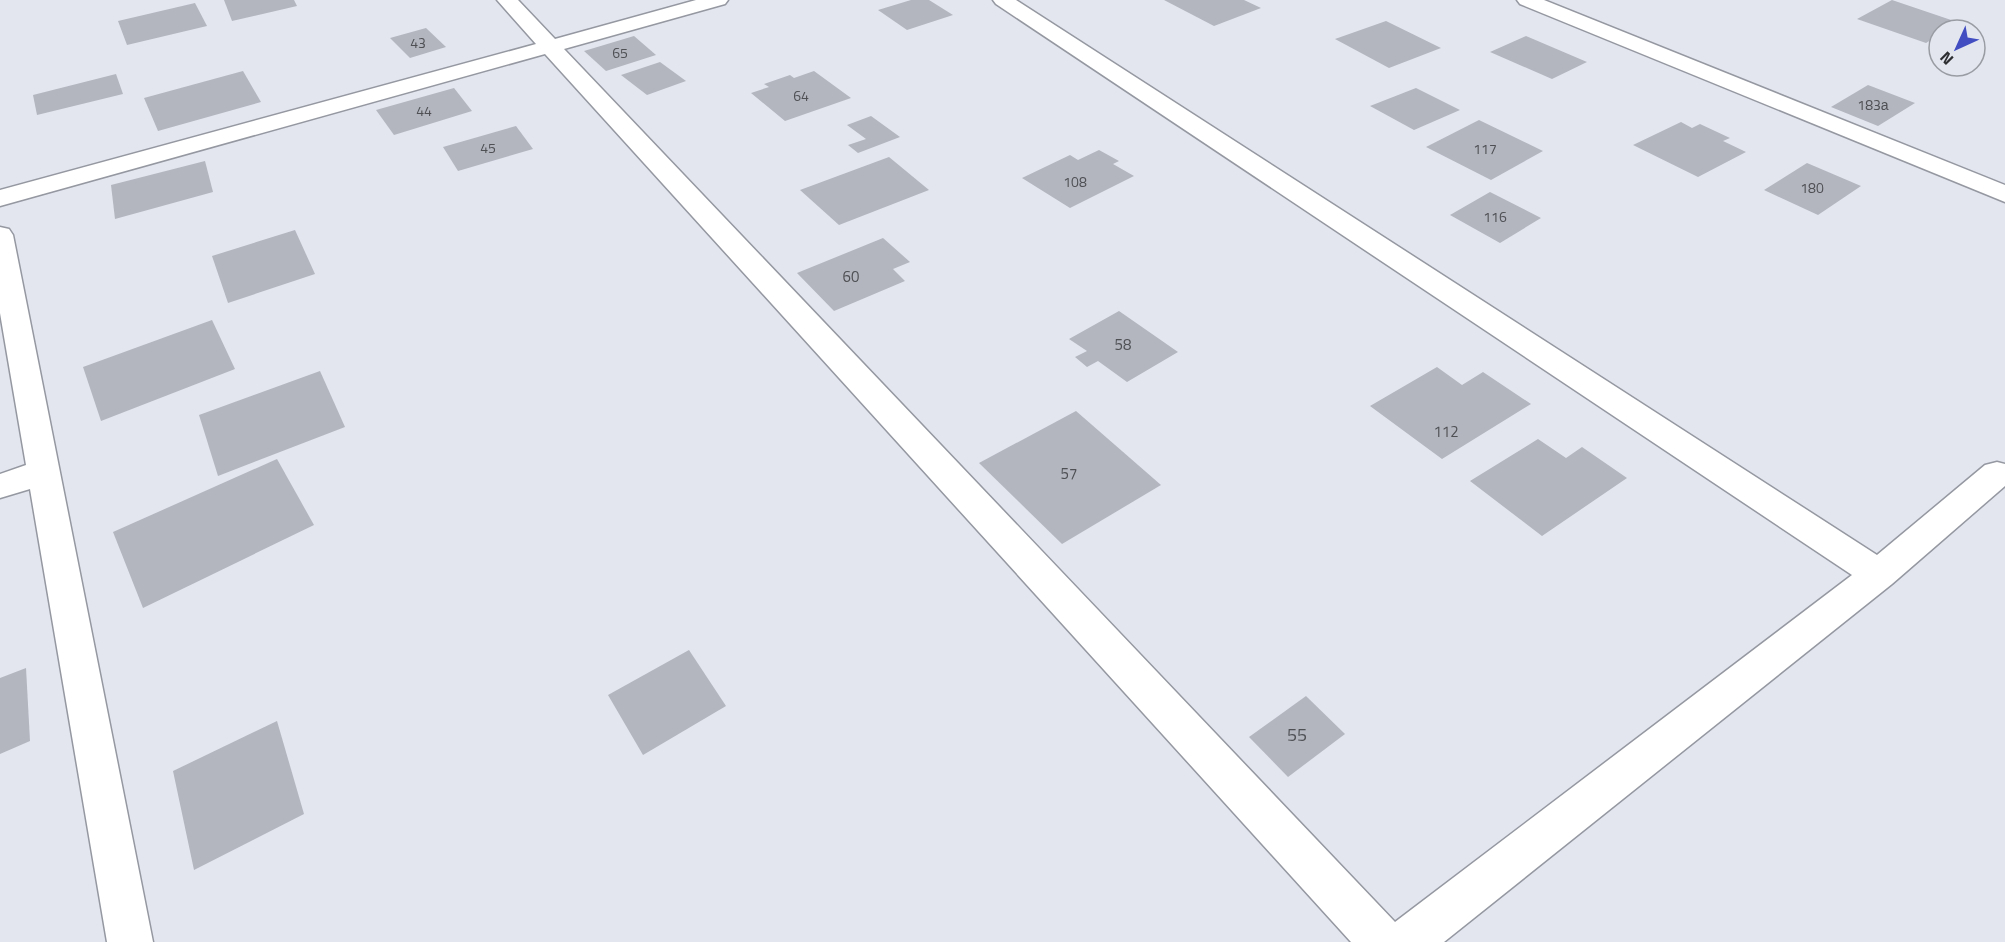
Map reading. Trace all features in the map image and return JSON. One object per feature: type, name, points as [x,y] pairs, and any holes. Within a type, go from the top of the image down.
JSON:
[{"type":"street","points":[[507,0],[1382,942]]},
{"type":"street","points":[[0,198],[718,0]]},
{"type":"street","points":[[1003,0],[1879,574]]},
{"type":"street","points":[[1527,0],[2005,194]]},
{"type":"street","points":[[0,235],[130,942]]},
{"type":"street","points":[[0,486],[44,472]]},
{"type":"street","points":[[1407,942],[1879,574],[2002,472]]},
{"type":"building","points":[[224,0],[294,0],[297,6],[232,21]]},
{"type":"building","points":[[911,0],[929,0],[953,15],[907,30],[878,10]]},
{"type":"building","points":[[1164,0],[1244,0],[1261,8],[1214,26]]},
{"type":"building","points":[[1892,0],[1945,18],[1927,18],[1926,43],[1857,19]]},
{"type":"building","points":[[195,3],[207,26],[127,45],[118,21]]},
{"type":"building","points":[[1386,21],[1441,48],[1389,68],[1335,39]]},
{"type":"building","points":[[426,28],[446,47],[410,58],[390,38]]},
{"type":"building","points":[[634,36],[656,55],[606,71],[584,51]]},
{"type":"building","points":[[1526,36],[1587,62],[1552,79],[1490,52]]},
{"type":"building","points":[[660,62],[686,81],[647,95],[621,75]]},
{"type":"building","points":[[243,71],[261,102],[158,131],[144,98]]},
{"type":"building","points":[[814,71],[851,98],[785,121],[751,93],[769,87],[764,84],[790,75],[794,78]]},
{"type":"building","points":[[116,74],[123,94],[37,115],[33,95]]},
{"type":"building","points":[[1868,85],[1915,103],[1878,126],[1831,107]]},
{"type":"building","points":[[454,88],[472,111],[394,135],[376,110]]},
{"type":"building","points":[[1416,88],[1460,110],[1414,130],[1370,106]]},
{"type":"building","points":[[871,116],[900,137],[858,153],[848,145],[866,139],[847,125]]},
{"type":"building","points":[[1479,120],[1543,151],[1491,180],[1426,147]]},
{"type":"building","points":[[1681,122],[1692,128],[1700,124],[1730,138],[1723,141],[1746,152],[1698,177],[1633,145]]},
{"type":"building","points":[[516,126],[533,149],[458,171],[443,147]]},
{"type":"building","points":[[1099,150],[1119,161],[1113,164],[1134,176],[1070,208],[1022,178],[1070,155],[1078,160]]},
{"type":"building","points":[[889,157],[929,190],[839,225],[800,190]]},
{"type":"building","points":[[205,161],[213,192],[115,219],[111,185]]},
{"type":"building","points":[[1807,163],[1861,186],[1818,215],[1764,190]]},
{"type":"building","points":[[1490,192],[1541,218],[1500,243],[1450,215]]},
{"type":"building","points":[[295,230],[315,274],[228,303],[212,256]]},
{"type":"building","points":[[883,238],[910,262],[893,269],[905,281],[834,311],[797,273]]},
{"type":"building","points":[[1119,311],[1178,352],[1127,382],[1098,361],[1087,367],[1075,357],[1087,351],[1069,339]]},
{"type":"building","points":[[212,320],[235,369],[101,421],[83,367]]},
{"type":"building","points":[[1437,367],[1462,385],[1483,372],[1531,404],[1442,459],[1370,406]]},
{"type":"building","points":[[320,371],[345,427],[218,476],[199,415]]},
{"type":"building","points":[[1076,411],[1161,485],[1062,544],[979,463]]},
{"type":"building","points":[[1538,439],[1566,458],[1582,447],[1627,478],[1542,536],[1470,481]]},
{"type":"building","points":[[277,459],[314,525],[143,608],[113,532]]},
{"type":"building","points":[[689,650],[726,706],[643,755],[608,695]]},
{"type":"building","points":[[26,668],[30,741],[0,754],[0,678]]},
{"type":"building","points":[[1306,696],[1345,734],[1288,777],[1249,737]]},
{"type":"building","points":[[277,721],[304,814],[194,870],[173,771]]}]
